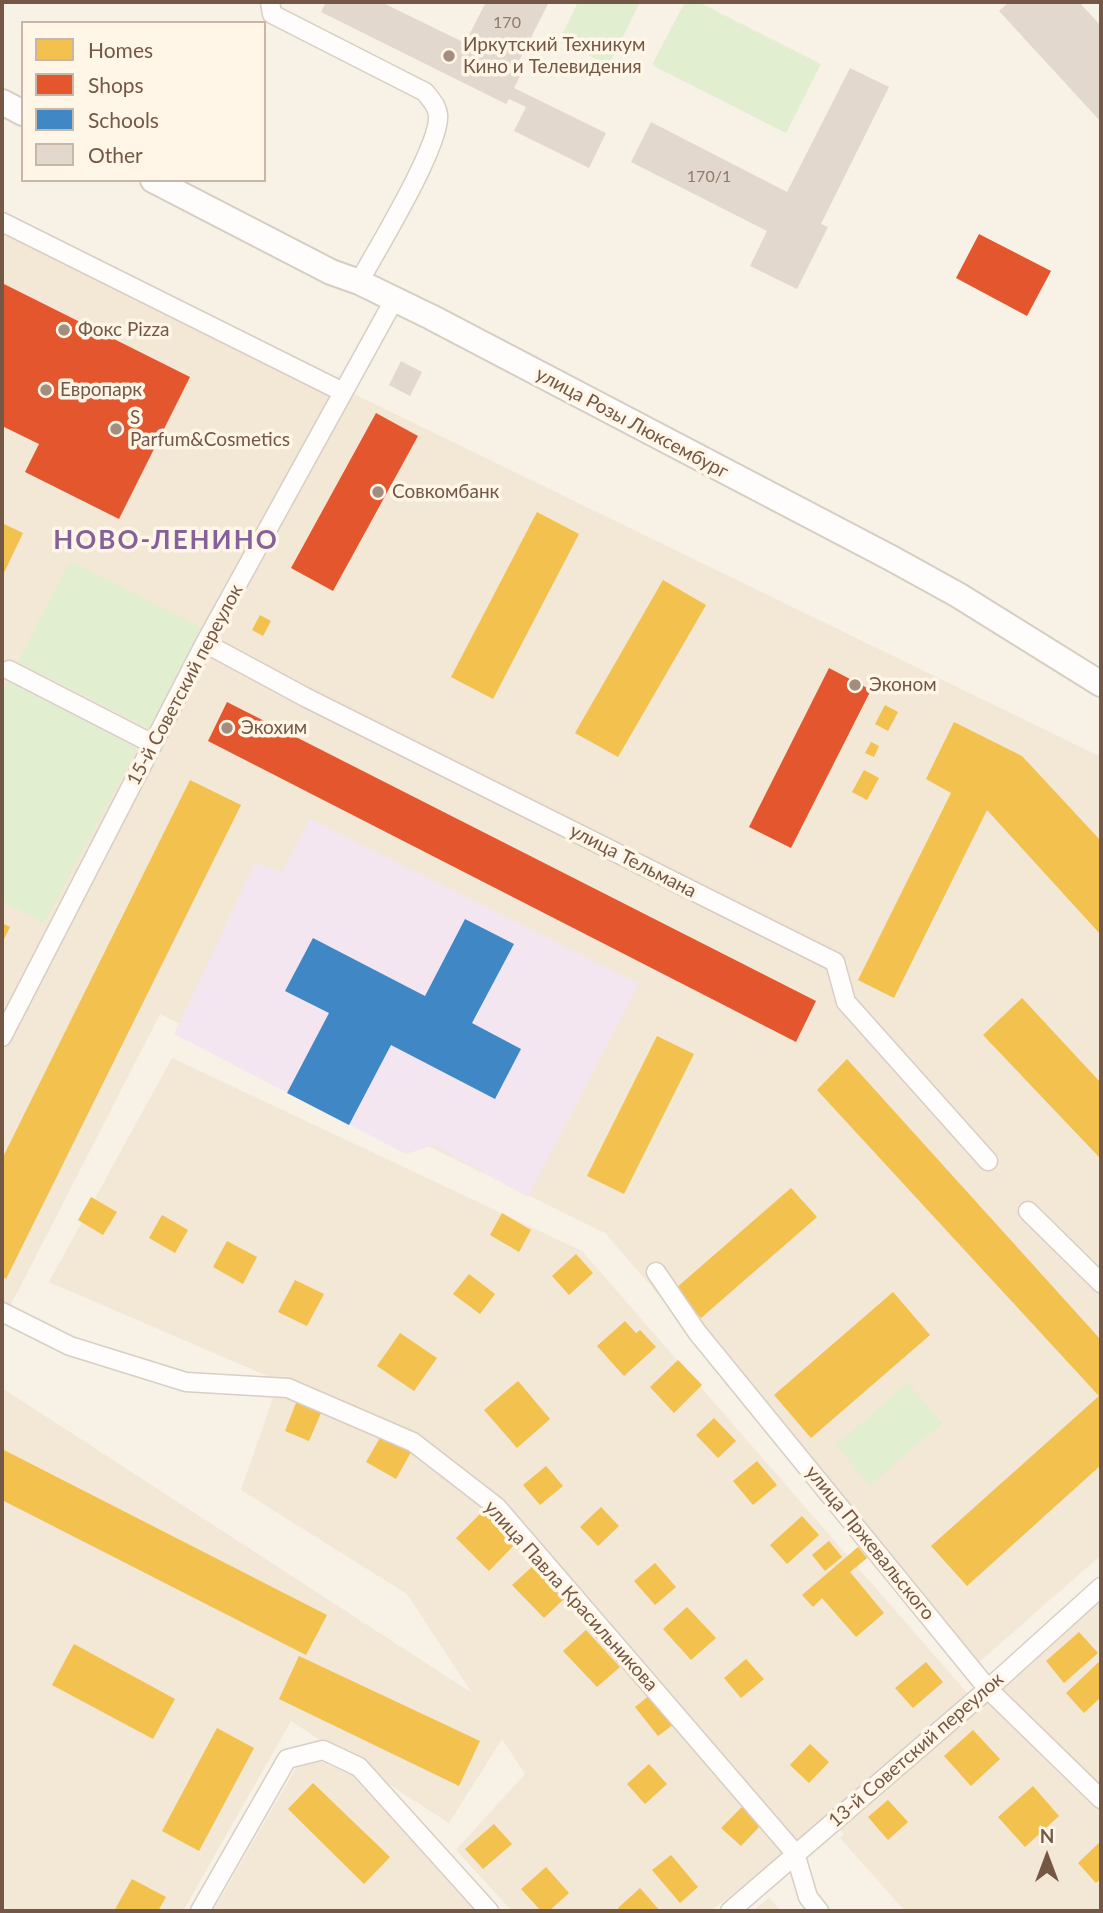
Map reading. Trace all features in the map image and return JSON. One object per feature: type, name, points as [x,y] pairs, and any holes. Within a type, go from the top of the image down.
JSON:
[{"type":"main road","points":[[2,103],[21,112]]},
{"type":"main road","name":"улица Розы Люксембург","points":[[157,182],[331,272],[359,282],[891,558],[958,595],[1101,684]]},
{"type":"street","points":[[270,2],[272,14],[425,92],[437,106],[437,133],[359,282]]},
{"type":"street","points":[[2,222],[343,392]]},
{"type":"street","name":"15-й Советский переулок","points":[[2,1037],[205,643],[394,300]]},
{"type":"street","name":"улица Тельмана","points":[[205,643],[318,703],[835,962],[846,1002],[988,1161]]},
{"type":"street","points":[[9,670],[153,744]]},
{"type":"street","points":[[1028,1211],[1101,1283]]},
{"type":"street","name":"улица Пржевальского","points":[[656,1272],[697,1332],[988,1689],[1101,1799]]},
{"type":"street","name":"улица Павла Красильникова","points":[[2,1312],[70,1346],[186,1382],[288,1388],[413,1442],[497,1507],[795,1853],[808,1897],[819,1911]]},
{"type":"street","name":"13-й Советский переулок","points":[[730,1911],[988,1689],[1101,1587]]},
{"type":"street","points":[[200,1911],[288,1759],[323,1750],[359,1767],[489,1911]]},
{"type":"shaded area","points":[[2,223],[1101,757],[1101,1555],[978,1663],[605,1233],[160,1014],[2,1322]]},
{"type":"shaded area","points":[[310,819],[639,984],[528,1197],[434,1145],[406,1154],[174,1034],[255,863],[282,872]]},
{"type":"shaded area","points":[[172,1058],[582,1251],[975,1702],[1101,1595],[1101,1911],[905,1911],[840,1838],[844,1834],[830,1818],[711,1911],[512,1911],[456,1850],[525,1774],[502,1739],[449,1823],[291,1721],[183,1911],[2,1911],[2,1388],[472,1693],[407,1594],[241,1490],[279,1381],[49,1282]]},
{"type":"shaded area","points":[[319,1761],[352,1775],[475,1911],[213,1911],[296,1768]]},
{"type":"shaded area","points":[[769,1898],[782,1911],[753,1911]]},
{"type":"green space","points":[[578,2],[640,2],[609,65],[559,41]]},
{"type":"green space","points":[[685,2],[698,2],[821,64],[786,133],[652,65]]},
{"type":"green space","points":[[70,561],[202,628],[150,729],[18,662]]},
{"type":"green space","points":[[9,680],[137,748],[44,923],[2,901],[2,693]]},
{"type":"green space","points":[[908,1383],[942,1423],[870,1485],[836,1445]]},
{"type":"building: Homes","points":[[537,512],[579,534],[493,699],[451,677]]},
{"type":"building: Homes","points":[[2,523],[23,533],[2,577]]},
{"type":"building: Homes","points":[[663,580],[706,605],[618,757],[575,733]]},
{"type":"building: Homes","points":[[260,615],[271,621],[263,636],[252,630]]},
{"type":"building: Homes","points":[[885,705],[898,712],[888,731],[875,724]]},
{"type":"building: Homes","points":[[954,722],[1022,756],[1101,841],[1101,935],[987,810],[894,998],[858,980],[951,793],[926,779]]},
{"type":"building: Homes","points":[[871,742],[879,746],[874,757],[865,753]]},
{"type":"building: Homes","points":[[864,770],[879,778],[867,800],[852,792]]},
{"type":"building: Homes","points":[[190,780],[241,805],[6,1279],[2,1276],[2,1159]]},
{"type":"building: Homes","points":[[2,923],[10,927],[2,943]]},
{"type":"building: Homes","points":[[1022,998],[1101,1083],[1099,1157],[983,1035]]},
{"type":"building: Homes","points":[[657,1036],[694,1054],[624,1194],[587,1176]]},
{"type":"building: Homes","points":[[847,1059],[1101,1340],[1099,1396],[817,1090]]},
{"type":"building: Homes","points":[[791,1188],[817,1217],[701,1318],[675,1289]]},
{"type":"building: Homes","points":[[91,1197],[117,1212],[103,1235],[78,1220]]},
{"type":"building: Homes","points":[[502,1213],[531,1230],[519,1252],[490,1235]]},
{"type":"building: Homes","points":[[162,1215],[188,1230],[175,1253],[149,1238]]},
{"type":"building: Homes","points":[[227,1241],[257,1257],[243,1284],[213,1267]]},
{"type":"building: Homes","points":[[576,1254],[593,1273],[569,1295],[552,1276]]},
{"type":"building: Homes","points":[[469,1274],[495,1294],[480,1314],[453,1294]]},
{"type":"building: Homes","points":[[295,1280],[324,1294],[307,1326],[278,1312]]},
{"type":"building: Homes","points":[[893,1292],[930,1335],[811,1438],[774,1395]]},
{"type":"building: Homes","points":[[625,1321],[636,1333],[640,1330],[656,1347],[624,1376],[597,1346]]},
{"type":"building: Homes","points":[[400,1333],[437,1358],[414,1391],[377,1366]]},
{"type":"building: Homes","points":[[678,1360],[702,1385],[674,1413],[650,1387]]},
{"type":"building: Homes","points":[[518,1381],[550,1419],[517,1448],[484,1410]]},
{"type":"building: Homes","points":[[1099,1396],[1101,1465],[967,1586],[931,1546]]},
{"type":"building: Homes","points":[[296,1403],[321,1413],[309,1441],[285,1431]]},
{"type":"building: Homes","points":[[714,1418],[736,1441],[718,1458],[696,1435]]},
{"type":"building: Homes","points":[[381,1436],[411,1452],[396,1479],[366,1462]]},
{"type":"building: Homes","points":[[2,1449],[327,1615],[306,1655],[2,1500]]},
{"type":"building: Homes","points":[[757,1461],[777,1485],[753,1505],[733,1481]]},
{"type":"building: Homes","points":[[546,1466],[563,1486],[540,1505],[523,1485]]},
{"type":"building: Homes","points":[[601,1507],[619,1526],[598,1546],[580,1527]]},
{"type":"building: Homes","points":[[485,1509],[518,1541],[489,1571],[456,1538]]},
{"type":"building: Homes","points":[[802,1516],[819,1535],[787,1564],[770,1545]]},
{"type":"building: Homes","points":[[829,1541],[842,1557],[825,1571],[812,1555]]},
{"type":"building: Homes","points":[[858,1547],[867,1558],[850,1572],[884,1613],[856,1637],[822,1598],[813,1607],[802,1595]]},
{"type":"building: Homes","points":[[655,1563],[676,1587],[655,1605],[634,1581]]},
{"type":"building: Homes","points":[[533,1566],[564,1599],[544,1618],[512,1585]]},
{"type":"building: Homes","points":[[687,1607],[716,1638],[691,1660],[663,1629]]},
{"type":"building: Homes","points":[[586,1630],[620,1667],[597,1687],[563,1651]]},
{"type":"building: Homes","points":[[1079,1632],[1098,1653],[1064,1683],[1046,1661]]},
{"type":"building: Homes","points":[[74,1644],[175,1699],[153,1739],[52,1685]]},
{"type":"building: Homes","points":[[299,1656],[480,1741],[459,1786],[279,1699]]},
{"type":"building: Homes","points":[[746,1659],[764,1679],[741,1698],[724,1678]]},
{"type":"building: Homes","points":[[1101,1660],[1101,1697],[1084,1713],[1066,1693]]},
{"type":"building: Homes","points":[[926,1662],[943,1682],[913,1708],[895,1688]]},
{"type":"building: Homes","points":[[650,1695],[674,1724],[658,1736],[635,1707]]},
{"type":"building: Homes","points":[[217,1728],[254,1748],[199,1851],[162,1831]]},
{"type":"building: Homes","points":[[973,1730],[1000,1759],[971,1786],[944,1756]]},
{"type":"building: Homes","points":[[810,1744],[829,1762],[809,1783],[790,1765]]},
{"type":"building: Homes","points":[[649,1764],[667,1784],[645,1804],[627,1784]]},
{"type":"building: Homes","points":[[313,1783],[390,1857],[364,1884],[288,1809]]},
{"type":"building: Homes","points":[[1033,1786],[1059,1816],[1025,1847],[998,1817]]},
{"type":"building: Homes","points":[[888,1800],[908,1822],[888,1840],[868,1817]]},
{"type":"building: Homes","points":[[742,1807],[761,1825],[741,1846],[721,1828]]},
{"type":"building: Homes","points":[[494,1824],[512,1844],[483,1869],[465,1849]]},
{"type":"building: Homes","points":[[1101,1841],[1101,1879],[1096,1883],[1078,1863]]},
{"type":"building: Homes","points":[[671,1855],[698,1887],[680,1903],[652,1870]]},
{"type":"building: Homes","points":[[546,1867],[569,1893],[549,1911],[541,1911],[521,1889]]},
{"type":"building: Homes","points":[[132,1879],[166,1897],[158,1911],[114,1911]]},
{"type":"building: Homes","points":[[640,1888],[660,1911],[620,1911],[618,1908]]},
{"type":"building: Shops","points":[[979,234],[1051,271],[1027,316],[956,278]]},
{"type":"building: Shops","points":[[2,283],[190,377],[119,519],[25,472],[39,444],[2,426]]},
{"type":"building: Shops","points":[[376,413],[418,436],[333,591],[291,568]]},
{"type":"building: Shops","points":[[829,668],[871,690],[791,848],[749,827]]},
{"type":"building: Shops","points":[[227,702],[816,1001],[796,1042],[208,741]]},
{"type":"building: Schools","points":[[465,919],[514,944],[472,1023],[521,1049],[495,1099],[391,1045],[349,1125],[287,1093],[329,1013],[285,991],[313,938],[425,996]]},
{"type":"building: Other","points":[[326,2],[381,2],[465,43],[486,2],[549,2],[515,69],[522,72],[514,88],[606,133],[589,168],[514,131],[526,107],[509,99],[506,104],[321,12]]},
{"type":"building: Other","points":[[1009,2],[1079,2],[1101,26],[1101,122],[999,11]]},
{"type":"building: Other","points":[[850,68],[889,87],[821,224],[828,227],[797,289],[750,266],[767,231],[631,162],[651,122],[787,192]]},
{"type":"building: Other","points":[[401,361],[422,372],[410,396],[389,385]]},
{"type":"place","name":"Иркутский Техникум Кино и Телевидения","points":[[449,56]]},
{"type":"place","name":"Фокс Pizza","points":[[64,330]]},
{"type":"place","name":"Европарк","points":[[46,390]]},
{"type":"place","name":"S Parfum&Cosmetics","points":[[116,429]]},
{"type":"place","name":"Совкомбанк","points":[[378,492]]},
{"type":"place","name":"Эконом","points":[[855,685]]},
{"type":"place","name":"Экохим","points":[[227,728]]},
{"type":"district","name":"НОВО-ЛЕНИНО","points":[[166,541]]}]
